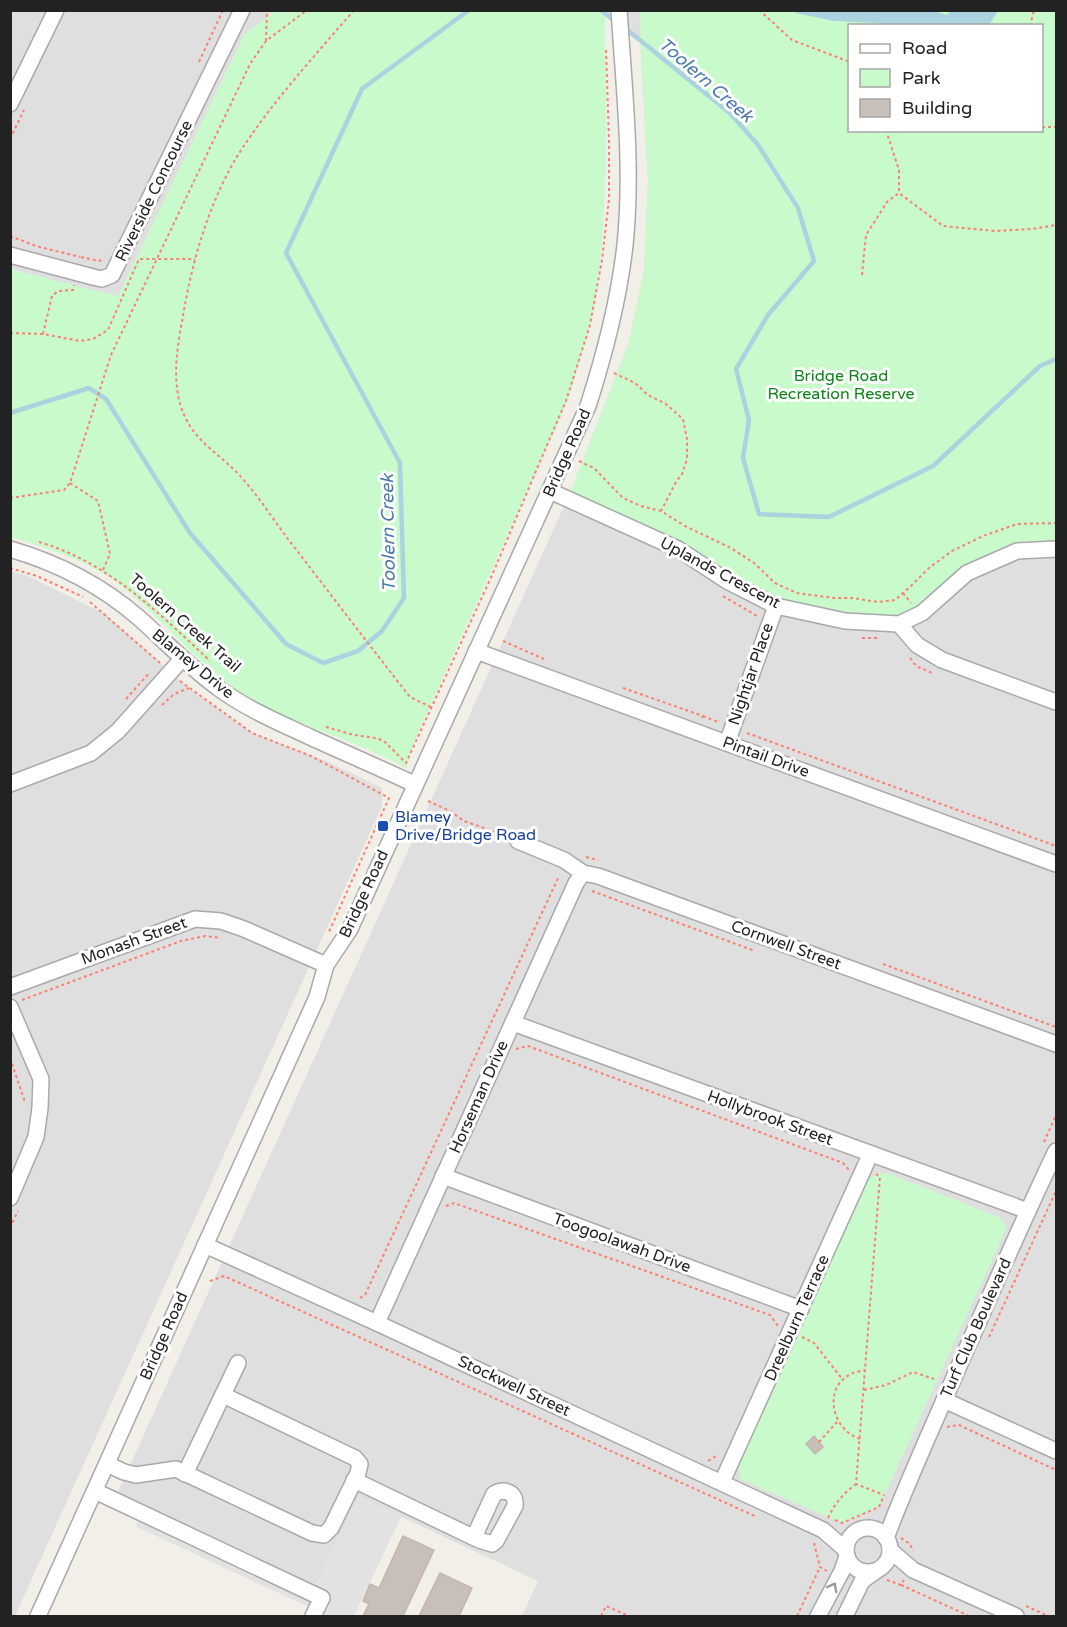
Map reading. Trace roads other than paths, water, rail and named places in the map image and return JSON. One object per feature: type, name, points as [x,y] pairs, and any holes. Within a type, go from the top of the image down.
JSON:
[{"type":"street","points":[[10,105],[56,10]]},
{"type":"street","name":"Riverside Concourse","points":[[10,255],[102,279],[108,278],[115,272],[242,10]]},
{"type":"street","name":"Bridge Road","points":[[38,1617],[317,997],[326,965],[350,929],[414,784],[588,406],[615,309],[625,244],[627,153],[620,10]]},
{"type":"street","name":"Uplands Crescent","points":[[550,491],[678,549],[773,613],[899,624]]},
{"type":"street","name":"Blamey Drive","points":[[10,549],[77,574],[106,593],[138,617],[182,659],[221,690],[257,713],[414,784]]},
{"type":"street","points":[[1056,549],[1017,550],[967,573],[922,613],[899,624],[917,645],[942,660],[1056,702]]},
{"type":"street","name":"Nightjar Place","points":[[727,743],[773,613]]},
{"type":"street","name":"Pintail Drive","points":[[476,651],[1056,864]]},
{"type":"street","points":[[10,784],[91,753],[118,731],[182,659]]},
{"type":"street","name":"Cornwell Street","points":[[518,841],[568,863],[582,873],[598,876],[1056,1044]]},
{"type":"street","name":"Horseman Drive","points":[[377,1323],[449,1179],[513,1023],[582,873]]},
{"type":"street","name":"Monash Street","points":[[10,987],[195,919],[220,921],[244,928],[326,965]]},
{"type":"street","points":[[10,1198],[36,1137],[41,1079],[15,1004]]},
{"type":"street","name":"Hollybrook Street","points":[[513,1023],[868,1160],[1028,1211]]},
{"type":"street","name":"Turf Club Boulevard","points":[[892,1541],[899,1504],[950,1403],[951,1385],[1056,1151]]},
{"type":"street","name":"Dreelburn Terrace","points":[[722,1482],[868,1160]]},
{"type":"street","name":"Toogoolawah Drive","points":[[449,1179],[801,1309]]},
{"type":"street","name":"Stockwell Street","points":[[205,1245],[722,1482],[846,1553]]},
{"type":"street","points":[[185,1474],[238,1363]]},
{"type":"street","points":[[107,1464],[136,1475],[176,1469],[312,1533],[324,1535],[332,1528],[360,1464],[349,1453],[223,1395]]},
{"type":"street","points":[[950,1403],[1056,1451]]},
{"type":"street","points":[[354,1480],[474,1537]]},
{"type":"street","points":[[95,1491],[322,1598],[313,1617]]},
{"type":"street","name":"Turf Club Boulevard","points":[[864,1529],[899,1504]]},
{"type":"street","points":[[818,1617],[838,1576],[849,1539],[864,1529],[882,1533],[892,1541],[910,1569]]},
{"type":"street","name":"Stockwell Street","points":[[818,1536],[864,1529]]},
{"type":"street","points":[[845,1617],[862,1581],[886,1563],[892,1541]]},
{"type":"street","points":[[846,1553],[855,1568],[868,1572],[879,1569],[910,1569],[1016,1617]]},
{"type":"water","points":[[931,10],[947,15],[951,11],[998,11],[989,24],[880,24],[834,21],[795,11]]},
{"type":"waterway","name":"Toolern Creek","points":[[10,413],[89,388],[106,399],[190,533],[286,644],[323,663],[358,651],[382,631],[404,598],[400,463],[286,253],[362,89],[469,10]]},
{"type":"waterway","name":"Toolern Creek","points":[[601,10],[616,22]]},
{"type":"waterway","name":"Toolern Creek","points":[[625,28],[731,114],[758,145],[798,208],[814,261],[768,315],[736,369],[749,420],[743,458],[759,514],[829,517],[933,466],[1040,366],[1056,359]]},
{"type":"place","name":"Blamey Drive/Bridge Road","points":[[383,826]]},
{"type":"park label","name":"Bridge Road Recreation Reserve","points":[[841,385]]}]
